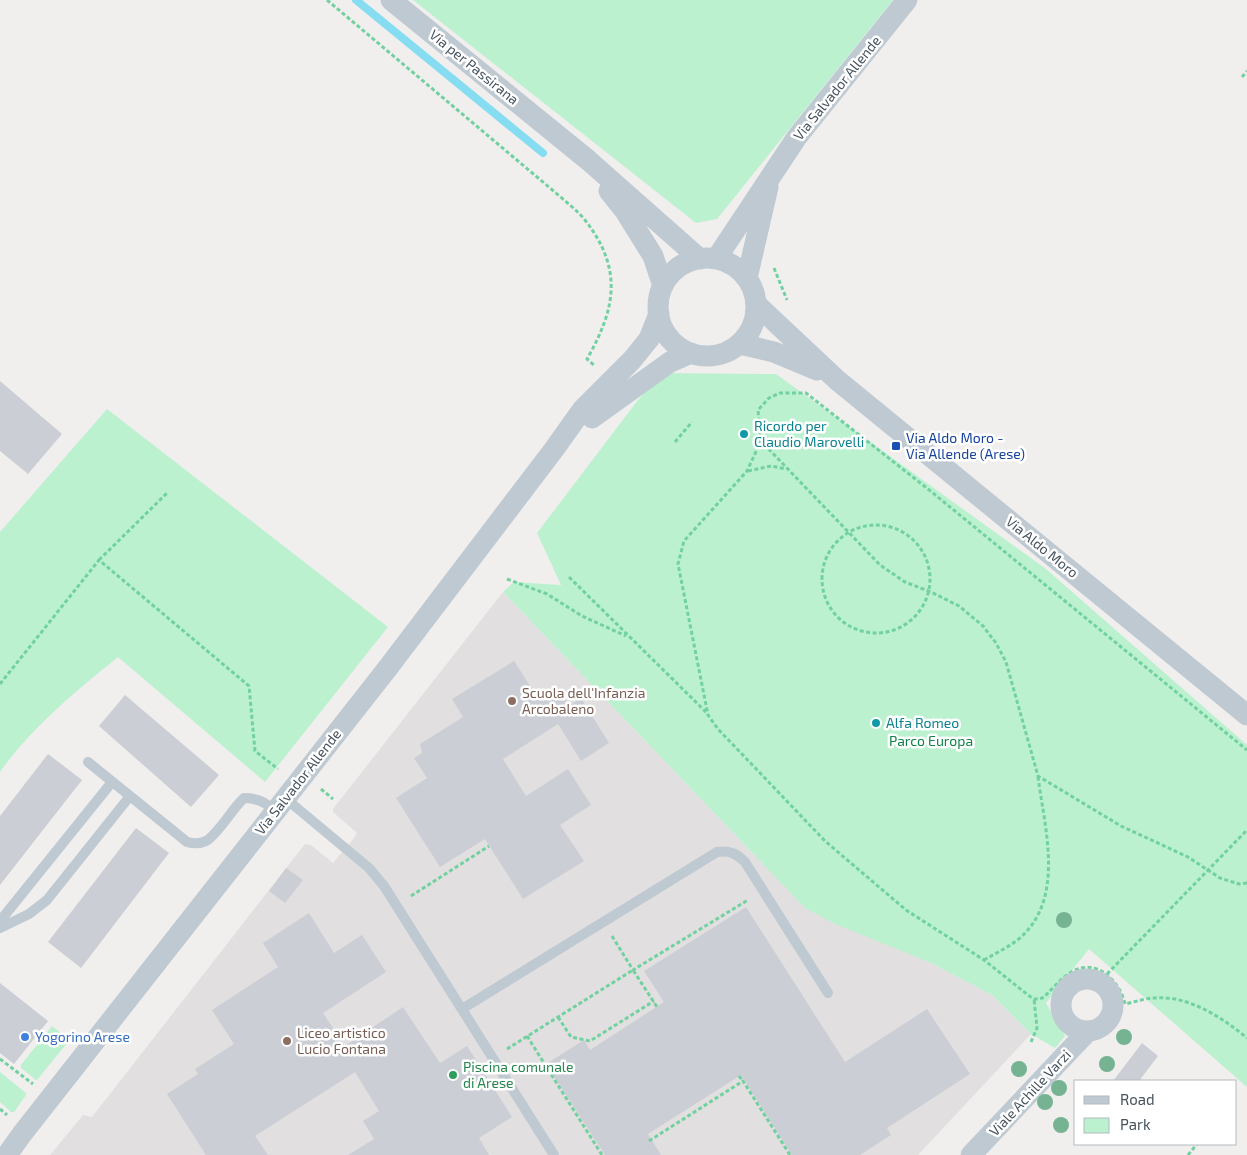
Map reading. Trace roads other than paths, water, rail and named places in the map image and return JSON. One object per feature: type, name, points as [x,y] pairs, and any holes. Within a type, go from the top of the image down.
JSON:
[{"type":"street","name":"Via per Passirana","points":[[391,0],[556,134],[660,222],[708,259]]},
{"type":"street","name":"Via Salvador Allende","points":[[708,259],[770,177],[797,137],[907,0]]},
{"type":"street","name":"Via per Passirana","points":[[556,134],[601,181],[626,211],[652,256],[663,286]]},
{"type":"street","name":"Via Salvador Allende","points":[[747,278],[770,177]]},
{"type":"street","points":[[708,259],[728,262],[747,278],[755,295],[755,318],[749,333],[740,344],[729,351],[717,355],[704,356],[691,353],[679,347],[670,338],[663,327],[659,314],[660,295],[663,286],[678,268],[688,262],[708,259]]},
{"type":"street","name":"Via Aldo Moro","points":[[756,304],[837,380],[1247,714]]},
{"type":"street","name":"Via Salvador Allende","points":[[7,1155],[387,669],[582,410],[613,381],[649,339],[659,314]]},
{"type":"street","name":"Via Aldo Moro","points":[[740,344],[774,352],[800,361],[837,380]]},
{"type":"street","name":"Via Salvador Allende","points":[[555,448],[610,403],[670,362],[691,353]]},
{"type":"street","name":"Viale Achille Varzi","points":[[971,1155],[1088,1031]]},
{"type":"street","name":"Via Salvador Allende","points":[[18,1155],[38,1114]]},
{"type":"lane","points":[[88,762],[187,842],[196,844],[206,841],[244,798],[256,798],[266,803],[280,804],[369,868],[384,886],[554,1155]]},
{"type":"lane","points":[[0,921],[112,782]]},
{"type":"lane","points":[[0,928],[30,914],[47,900],[130,796]]},
{"type":"lane","points":[[462,1009],[717,852],[725,851],[733,852],[745,862],[828,993]]},
{"type":"waterway","points":[[356,0],[543,153]]},
{"type":"place","name":"Ricordo per Claudio Marovelli","points":[[744,434]]},
{"type":"place","name":"Via Aldo Moro - Via Allende (Arese)","points":[[896,446]]},
{"type":"place","name":"Scuola dell'Infanzia Arcobaleno","points":[[512,701]]},
{"type":"place","name":"Alfa Romeo","points":[[876,723]]},
{"type":"place","name":"Yogorino Arese","points":[[25,1037]]},
{"type":"place","name":"Liceo artistico Lucio Fontana","points":[[287,1041]]},
{"type":"place","name":"Piscina comunale di Arese","points":[[453,1075]]},
{"type":"park label","name":"Parco Europa","points":[[931,741]]}]
